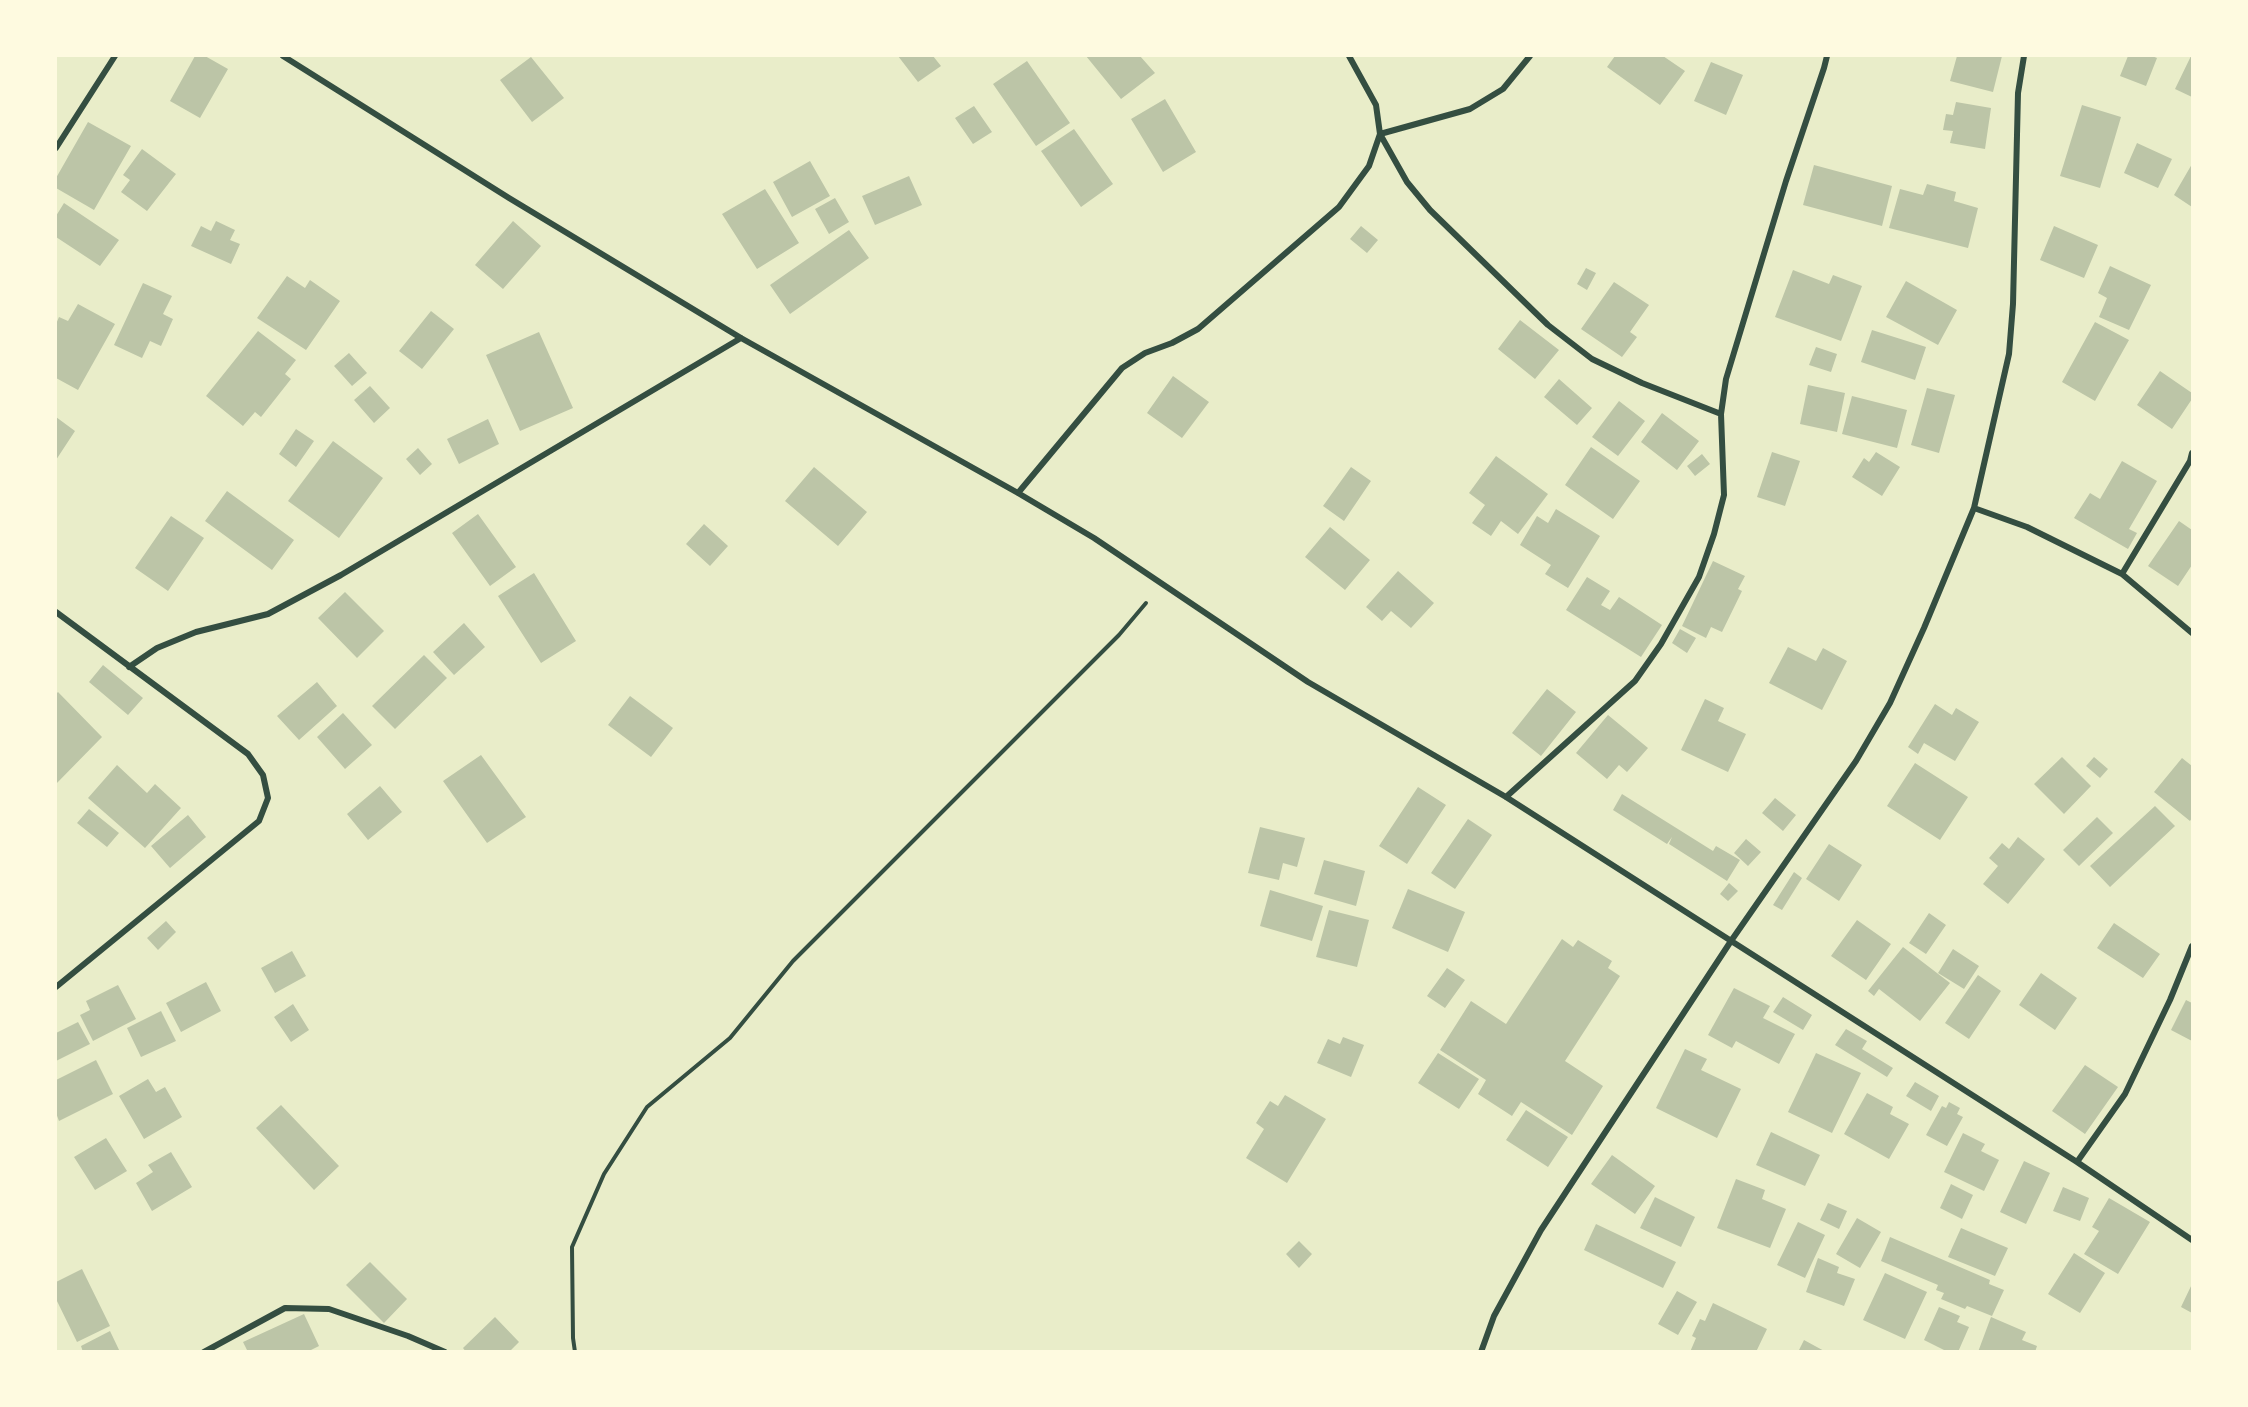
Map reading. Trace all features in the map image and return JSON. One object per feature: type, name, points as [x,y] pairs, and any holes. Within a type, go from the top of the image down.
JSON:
[{"type":"street","points":[[56,148],[115,56]]},
{"type":"street","points":[[283,56],[509,198],[741,338],[1094,538],[1308,682],[1506,797],[2077,1162],[2193,1240]]},
{"type":"street","points":[[1349,56],[1376,105],[1380,134],[1407,182],[1430,210],[1548,325],[1592,359],[1641,383],[1721,414]]},
{"type":"street","points":[[1380,134],[1470,109],[1503,89],[1530,56]]},
{"type":"street","points":[[1506,797],[1635,681],[1660,644],[1699,577],[1714,534],[1724,495],[1721,414],[1726,379],[1786,181],[1827,56]]},
{"type":"street","points":[[1481,1352],[1494,1316],[1540,1230],[1731,941],[1856,760],[1890,703],[1924,628],[1974,508],[2009,354],[2013,304],[2018,93],[2024,56]]},
{"type":"street","points":[[1018,493],[1122,368],[1145,353],[1172,343],[1198,329],[1339,207],[1369,166],[1380,134]]},
{"type":"street","points":[[129,667],[157,648],[196,632],[268,614],[341,575],[741,338]]},
{"type":"street","points":[[2122,574],[2193,453]]},
{"type":"street","points":[[1974,508],[2027,526],[2122,574],[2193,633]]},
{"type":"street","points":[[56,612],[248,754],[263,775],[268,798],[259,821],[56,987]]},
{"type":"street","points":[[2077,1162],[2125,1094],[2193,946]]},
{"type":"street","points":[[204,1352],[285,1308],[329,1309],[408,1336],[445,1352]]},
{"type":"path","points":[[575,1352],[572,1247],[604,1174],[647,1107],[730,1038],[794,961],[1119,635],[1162,584]]},
{"type":"building","points":[[195,56],[205,56],[228,69],[200,118],[170,101]]},
{"type":"building","points":[[898,56],[933,56],[941,66],[918,82]]},
{"type":"building","points":[[1086,56],[1140,56],[1155,73],[1121,99]]},
{"type":"building","points":[[1615,56],[1663,56],[1685,71],[1660,105],[1607,67]]},
{"type":"building","points":[[1957,56],[2002,56],[1993,92],[1950,81]]},
{"type":"building","points":[[2128,56],[2157,58],[2146,86],[2120,76]]},
{"type":"building","points":[[2192,56],[2192,97],[2175,89]]},
{"type":"building","points":[[531,57],[564,98],[532,122],[500,80]]},
{"type":"building","points":[[1027,61],[1070,123],[1036,146],[993,84]]},
{"type":"building","points":[[1711,62],[1743,75],[1726,115],[1694,101]]},
{"type":"building","points":[[1165,99],[1196,152],[1163,172],[1131,119]]},
{"type":"building","points":[[1956,102],[1991,108],[1985,149],[1950,143],[1953,131],[1943,130],[1946,114],[1953,115]]},
{"type":"building","points":[[2082,105],[2121,117],[2100,188],[2060,176]]},
{"type":"building","points":[[974,106],[992,132],[973,144],[955,118]]},
{"type":"building","points":[[88,122],[131,146],[94,210],[56,188],[56,178]]},
{"type":"building","points":[[1074,129],[1113,184],[1081,207],[1041,151]]},
{"type":"building","points":[[2137,143],[2172,159],[2158,188],[2124,173]]},
{"type":"building","points":[[142,149],[176,174],[147,211],[121,192],[130,180],[123,175]]},
{"type":"building","points":[[810,161],[830,196],[792,217],[773,182]]},
{"type":"building","points":[[2192,164],[2192,207],[2174,195]]},
{"type":"building","points":[[1814,165],[1892,186],[1882,226],[1803,205]]},
{"type":"building","points":[[909,176],[922,205],[875,225],[862,196]]},
{"type":"building","points":[[1927,184],[1956,192],[1954,201],[1978,208],[1968,248],[1889,228],[1900,189],[1923,195]]},
{"type":"building","points":[[765,189],[799,243],[757,269],[722,214]]},
{"type":"building","points":[[835,198],[849,222],[829,234],[815,209]]},
{"type":"building","points":[[64,203],[119,240],[100,266],[56,237],[56,216]]},
{"type":"building","points":[[216,221],[235,230],[230,240],[240,244],[231,264],[191,246],[201,226],[211,231]]},
{"type":"building","points":[[513,221],[541,246],[503,289],[475,265]]},
{"type":"building","points":[[1361,226],[1378,240],[1367,253],[1350,239]]},
{"type":"building","points":[[2054,226],[2098,245],[2084,278],[2040,260]]},
{"type":"building","points":[[849,230],[869,258],[790,314],[770,285]]},
{"type":"building","points":[[2110,266],[2151,285],[2129,330],[2099,317],[2107,298],[2098,293]]},
{"type":"building","points":[[1586,268],[1596,273],[1587,290],[1577,284]]},
{"type":"building","points":[[1793,270],[1829,284],[1833,275],[1862,286],[1841,341],[1775,317]]},
{"type":"building","points":[[287,276],[305,288],[310,280],[340,301],[306,350],[257,318]]},
{"type":"building","points":[[1906,281],[1957,310],[1938,345],[1886,317]]},
{"type":"building","points":[[1614,282],[1649,305],[1630,332],[1637,337],[1622,357],[1581,329]]},
{"type":"building","points":[[143,283],[172,296],[163,314],[173,319],[161,346],[150,341],[142,358],[114,345]]},
{"type":"building","points":[[78,304],[115,324],[78,390],[56,378],[56,324],[59,317],[68,321]]},
{"type":"building","points":[[431,311],[454,329],[422,369],[399,351]]},
{"type":"building","points":[[1520,320],[1559,350],[1535,379],[1498,349]]},
{"type":"building","points":[[2095,322],[2129,340],[2095,401],[2062,382]]},
{"type":"building","points":[[1872,330],[1926,347],[1915,380],[1861,362]]},
{"type":"building","points":[[258,331],[296,360],[285,374],[291,379],[261,417],[255,412],[243,426],[206,396]]},
{"type":"building","points":[[539,332],[573,408],[520,431],[486,355]]},
{"type":"building","points":[[1816,347],[1837,354],[1831,372],[1809,365]]},
{"type":"building","points":[[349,353],[367,373],[352,386],[334,366]]},
{"type":"building","points":[[2160,371],[2192,393],[2192,399],[2172,429],[2137,405]]},
{"type":"building","points":[[1173,376],[1209,402],[1182,438],[1147,413]]},
{"type":"building","points":[[1559,379],[1592,408],[1577,425],[1544,397]]},
{"type":"building","points":[[1808,385],[1845,393],[1837,432],[1800,424]]},
{"type":"building","points":[[370,386],[390,408],[374,423],[354,400]]},
{"type":"building","points":[[1927,388],[1955,395],[1939,453],[1911,445]]},
{"type":"building","points":[[1852,396],[1907,410],[1897,448],[1842,434]]},
{"type":"building","points":[[1619,401],[1645,421],[1618,456],[1592,437]]},
{"type":"building","points":[[1662,413],[1699,441],[1677,470],[1641,442]]},
{"type":"building","points":[[56,417],[75,431],[56,460]]},
{"type":"building","points":[[488,419],[499,444],[459,464],[447,439]]},
{"type":"building","points":[[296,429],[314,441],[296,467],[279,454]]},
{"type":"building","points":[[333,441],[383,478],[339,538],[288,501]]},
{"type":"building","points":[[1591,447],[1640,481],[1613,519],[1565,485]]},
{"type":"building","points":[[418,448],[432,464],[420,475],[406,459]]},
{"type":"building","points":[[1772,452],[1800,461],[1785,506],[1757,497]]},
{"type":"building","points":[[1876,452],[1900,467],[1882,496],[1852,477],[1864,458],[1869,462]]},
{"type":"building","points":[[1702,454],[1710,464],[1695,476],[1687,466]]},
{"type":"building","points":[[1496,456],[1548,494],[1518,534],[1501,521],[1491,536],[1472,523],[1485,505],[1469,493]]},
{"type":"building","points":[[2122,461],[2157,481],[2129,529],[2137,533],[2128,549],[2074,518],[2090,493],[2100,499]]},
{"type":"building","points":[[814,467],[867,512],[838,546],[785,501]]},
{"type":"building","points":[[1351,467],[1371,481],[1344,521],[1323,506]]},
{"type":"building","points":[[227,491],[294,540],[272,570],[205,521]]},
{"type":"building","points":[[1556,509],[1600,536],[1568,588],[1545,574],[1551,565],[1520,545],[1537,516],[1548,523]]},
{"type":"building","points":[[478,514],[516,567],[490,586],[452,533]]},
{"type":"building","points":[[171,516],[204,538],[168,591],[135,568]]},
{"type":"building","points":[[2179,521],[2192,530],[2192,565],[2178,586],[2148,566]]},
{"type":"building","points":[[704,524],[728,546],[710,566],[686,544]]},
{"type":"building","points":[[1330,527],[1370,560],[1345,590],[1305,557]]},
{"type":"building","points":[[1713,561],[1745,576],[1738,589],[1742,591],[1722,632],[1711,627],[1706,638],[1682,626]]},
{"type":"building","points":[[1398,571],[1434,603],[1411,628],[1391,611],[1382,621],[1366,607]]},
{"type":"building","points":[[534,573],[576,641],[541,663],[498,596]]},
{"type":"building","points":[[1587,577],[1610,591],[1601,605],[1610,610],[1619,597],[1662,625],[1641,657],[1566,610]]},
{"type":"building","points":[[345,592],[384,631],[357,658],[318,618]]},
{"type":"building","points":[[464,623],[485,647],[454,675],[433,652]]},
{"type":"building","points":[[1680,629],[1696,638],[1687,653],[1672,643]]},
{"type":"building","points":[[1788,647],[1816,661],[1823,648],[1847,661],[1822,710],[1769,683]]},
{"type":"building","points":[[424,655],[447,678],[395,729],[372,706]]},
{"type":"building","points":[[103,665],[143,698],[128,715],[89,682]]},
{"type":"building","points":[[317,682],[337,706],[299,740],[277,716]]},
{"type":"building","points":[[1547,689],[1576,712],[1541,756],[1512,733]]},
{"type":"building","points":[[58,692],[102,737],[56,784],[56,694]]},
{"type":"building","points":[[630,696],[673,728],[651,757],[608,725]]},
{"type":"building","points":[[1705,699],[1724,708],[1718,721],[1746,734],[1728,772],[1681,750]]},
{"type":"building","points":[[1935,704],[1952,715],[1956,708],[1979,722],[1955,761],[1924,743],[1918,754],[1908,747]]},
{"type":"building","points":[[343,713],[372,745],[345,769],[317,737]]},
{"type":"building","points":[[1608,715],[1648,748],[1627,772],[1619,765],[1607,779],[1576,753]]},
{"type":"building","points":[[481,755],[526,817],[487,843],[443,781]]},
{"type":"building","points":[[2062,757],[2091,786],[2064,814],[2034,784]]},
{"type":"building","points":[[2094,757],[2108,769],[2100,778],[2086,766]]},
{"type":"building","points":[[2182,758],[2192,766],[2192,818],[2190,821],[2154,792]]},
{"type":"building","points":[[1915,763],[1968,797],[1940,840],[1887,806]]},
{"type":"building","points":[[117,765],[147,793],[155,784],[181,808],[145,848],[88,798]]},
{"type":"building","points":[[380,786],[402,812],[368,840],[347,814]]},
{"type":"building","points":[[1418,787],[1446,805],[1407,864],[1379,846]]},
{"type":"building","points":[[1622,794],[1713,851],[1716,846],[1740,860],[1727,881],[1669,844],[1672,837],[1667,844],[1613,810]]},
{"type":"building","points":[[1775,798],[1796,815],[1783,831],[1762,813]]},
{"type":"building","points":[[2155,806],[2175,826],[2110,887],[2090,866]]},
{"type":"building","points":[[89,809],[119,833],[107,847],[77,823]]},
{"type":"building","points":[[188,815],[206,837],[170,868],[151,846]]},
{"type":"building","points":[[2097,817],[2113,833],[2079,866],[2063,850]]},
{"type":"building","points":[[1468,819],[1492,835],[1455,889],[1431,873]]},
{"type":"building","points":[[1260,827],[1305,838],[1297,867],[1283,863],[1279,880],[1248,873]]},
{"type":"building","points":[[2018,837],[2045,859],[2008,904],[1983,884],[1998,866],[1989,858],[2002,843],[2009,849]]},
{"type":"building","points":[[1746,839],[1761,852],[1748,866],[1734,853]]},
{"type":"building","points":[[1829,844],[1862,865],[1839,901],[1806,879]]},
{"type":"building","points":[[1324,860],[1365,871],[1356,906],[1314,894]]},
{"type":"building","points":[[1794,872],[1802,878],[1782,910],[1773,905]]},
{"type":"building","points":[[1729,883],[1738,891],[1728,901],[1720,894]]},
{"type":"building","points":[[1408,889],[1465,912],[1448,952],[1392,928]]},
{"type":"building","points":[[1270,890],[1323,906],[1312,941],[1260,926]]},
{"type":"building","points":[[1329,910],[1369,920],[1357,967],[1316,957]]},
{"type":"building","points":[[1929,913],[1946,925],[1926,954],[1909,943]]},
{"type":"building","points":[[1857,920],[1891,944],[1866,980],[1831,956]]},
{"type":"building","points":[[166,921],[176,932],[158,950],[147,938]]},
{"type":"building","points":[[2114,923],[2160,954],[2143,978],[2097,948]]},
{"type":"building","points":[[1562,939],[1573,947],[1578,940],[1612,961],[1608,968],[1620,976],[1565,1061],[1603,1086],[1572,1135],[1521,1102],[1512,1116],[1478,1094],[1486,1080],[1440,1050],[1471,1001],[1506,1024]]},
{"type":"building","points":[[1903,947],[1950,983],[1920,1021],[1879,989],[1874,996],[1868,991]]},
{"type":"building","points":[[1953,949],[1979,966],[1964,989],[1938,973]]},
{"type":"building","points":[[292,951],[306,976],[275,993],[261,968]]},
{"type":"building","points":[[1447,968],[1465,980],[1445,1008],[1427,996]]},
{"type":"building","points":[[2041,973],[2077,998],[2055,1030],[2019,1005]]},
{"type":"building","points":[[1978,975],[2001,991],[1969,1039],[1945,1023]]},
{"type":"building","points":[[206,982],[221,1011],[181,1032],[166,1003]]},
{"type":"building","points":[[118,985],[136,1019],[93,1041],[80,1015],[90,1010],[86,1001]]},
{"type":"building","points":[[1734,988],[1770,1006],[1763,1018],[1795,1034],[1779,1064],[1736,1041],[1732,1048],[1708,1035]]},
{"type":"building","points":[[1783,997],[1812,1015],[1803,1030],[1773,1012]]},
{"type":"building","points":[[2186,1000],[2192,1003],[2192,1041],[2171,1030]]},
{"type":"building","points":[[293,1004],[309,1030],[291,1042],[274,1017]]},
{"type":"building","points":[[161,1011],[176,1041],[141,1057],[127,1028]]},
{"type":"building","points":[[78,1022],[90,1044],[56,1061],[56,1033]]},
{"type":"building","points":[[1846,1029],[1867,1041],[1862,1049],[1893,1068],[1887,1077],[1835,1045]]},
{"type":"building","points":[[1343,1037],[1364,1045],[1351,1077],[1317,1063],[1328,1039],[1340,1044]]},
{"type":"building","points":[[1685,1049],[1707,1059],[1701,1070],[1741,1089],[1717,1138],[1656,1108]]},
{"type":"building","points":[[1438,1053],[1479,1079],[1459,1109],[1418,1083]]},
{"type":"building","points":[[1816,1053],[1861,1073],[1832,1133],[1788,1112]]},
{"type":"building","points":[[96,1060],[113,1094],[59,1121],[56,1113],[56,1080]]},
{"type":"building","points":[[2085,1065],[2118,1087],[2085,1134],[2052,1111]]},
{"type":"building","points":[[148,1079],[156,1092],[165,1087],[182,1117],[144,1139],[119,1096]]},
{"type":"building","points":[[1915,1082],[1939,1096],[1931,1111],[1906,1096]]},
{"type":"building","points":[[1867,1093],[1893,1107],[1890,1114],[1909,1124],[1889,1159],[1844,1134]]},
{"type":"building","points":[[1285,1095],[1326,1119],[1287,1183],[1246,1158],[1264,1129],[1256,1123],[1270,1101],[1278,1106]]},
{"type":"building","points":[[1949,1102],[1960,1108],[1957,1114],[1963,1117],[1947,1146],[1926,1135],[1942,1106],[1946,1108]]},
{"type":"building","points":[[281,1105],[339,1166],[314,1190],[256,1128]]},
{"type":"building","points":[[1526,1110],[1568,1137],[1548,1167],[1506,1140]]},
{"type":"building","points":[[1771,1132],[1820,1155],[1805,1186],[1756,1165]]},
{"type":"building","points":[[1963,1133],[1985,1144],[1981,1151],[1999,1160],[1984,1191],[1944,1172]]},
{"type":"building","points":[[106,1138],[127,1171],[95,1190],[74,1157]]},
{"type":"building","points":[[171,1152],[192,1187],[152,1211],[136,1183],[153,1172],[148,1165]]},
{"type":"building","points":[[1612,1155],[1655,1186],[1635,1214],[1591,1184]]},
{"type":"building","points":[[2024,1161],[2050,1173],[2026,1224],[2000,1212]]},
{"type":"building","points":[[1736,1179],[1765,1190],[1762,1199],[1786,1209],[1770,1248],[1717,1228]]},
{"type":"building","points":[[1951,1184],[1973,1195],[1962,1219],[1940,1208]]},
{"type":"building","points":[[2063,1187],[2089,1198],[2080,1221],[2053,1211]]},
{"type":"building","points":[[1655,1197],[1695,1217],[1681,1247],[1640,1228]]},
{"type":"building","points":[[2109,1198],[2150,1222],[2118,1274],[2084,1254],[2099,1231],[2092,1227]]},
{"type":"building","points":[[1828,1203],[1847,1211],[1839,1229],[1820,1220]]},
{"type":"building","points":[[1857,1218],[1881,1232],[1860,1268],[1836,1254]]},
{"type":"building","points":[[1798,1222],[1825,1235],[1805,1278],[1777,1265]]},
{"type":"building","points":[[1596,1224],[1676,1262],[1663,1288],[1584,1250]]},
{"type":"building","points":[[1961,1228],[2008,1248],[1995,1276],[1948,1257]]},
{"type":"building","points":[[1890,1237],[1990,1280],[1989,1284],[2004,1290],[1992,1316],[1967,1306],[1965,1309],[1941,1299],[1944,1293],[1936,1290],[1938,1285],[1881,1261]]},
{"type":"building","points":[[1299,1241],[1312,1254],[1299,1268],[1286,1254]]},
{"type":"building","points":[[2074,1253],[2105,1273],[2080,1313],[2048,1294]]},
{"type":"building","points":[[1818,1258],[1839,1267],[1837,1273],[1855,1279],[1844,1306],[1806,1292]]},
{"type":"building","points":[[370,1262],[407,1299],[384,1323],[346,1285]]},
{"type":"building","points":[[82,1269],[110,1326],[77,1342],[56,1299],[56,1282]]},
{"type":"building","points":[[1885,1273],[1927,1292],[1905,1339],[1863,1320]]},
{"type":"building","points":[[2192,1284],[2192,1313],[2181,1307]]},
{"type":"building","points":[[1677,1291],[1697,1302],[1678,1335],[1658,1324]]},
{"type":"building","points":[[1713,1303],[1767,1329],[1756,1352],[1690,1352],[1696,1338],[1692,1336],[1700,1319],[1705,1321]]},
{"type":"building","points":[[1939,1307],[1960,1316],[1957,1322],[1969,1327],[1958,1352],[1948,1352],[1924,1340]]},
{"type":"building","points":[[304,1314],[319,1346],[307,1352],[248,1352],[243,1342]]},
{"type":"building","points":[[495,1317],[519,1342],[509,1352],[466,1352],[463,1348]]},
{"type":"building","points":[[1991,1317],[2026,1332],[2022,1340],[2037,1346],[2035,1352],[1978,1352]]},
{"type":"building","points":[[110,1331],[120,1352],[83,1352],[81,1346]]},
{"type":"building","points":[[1804,1340],[1826,1352],[1798,1352]]}]
